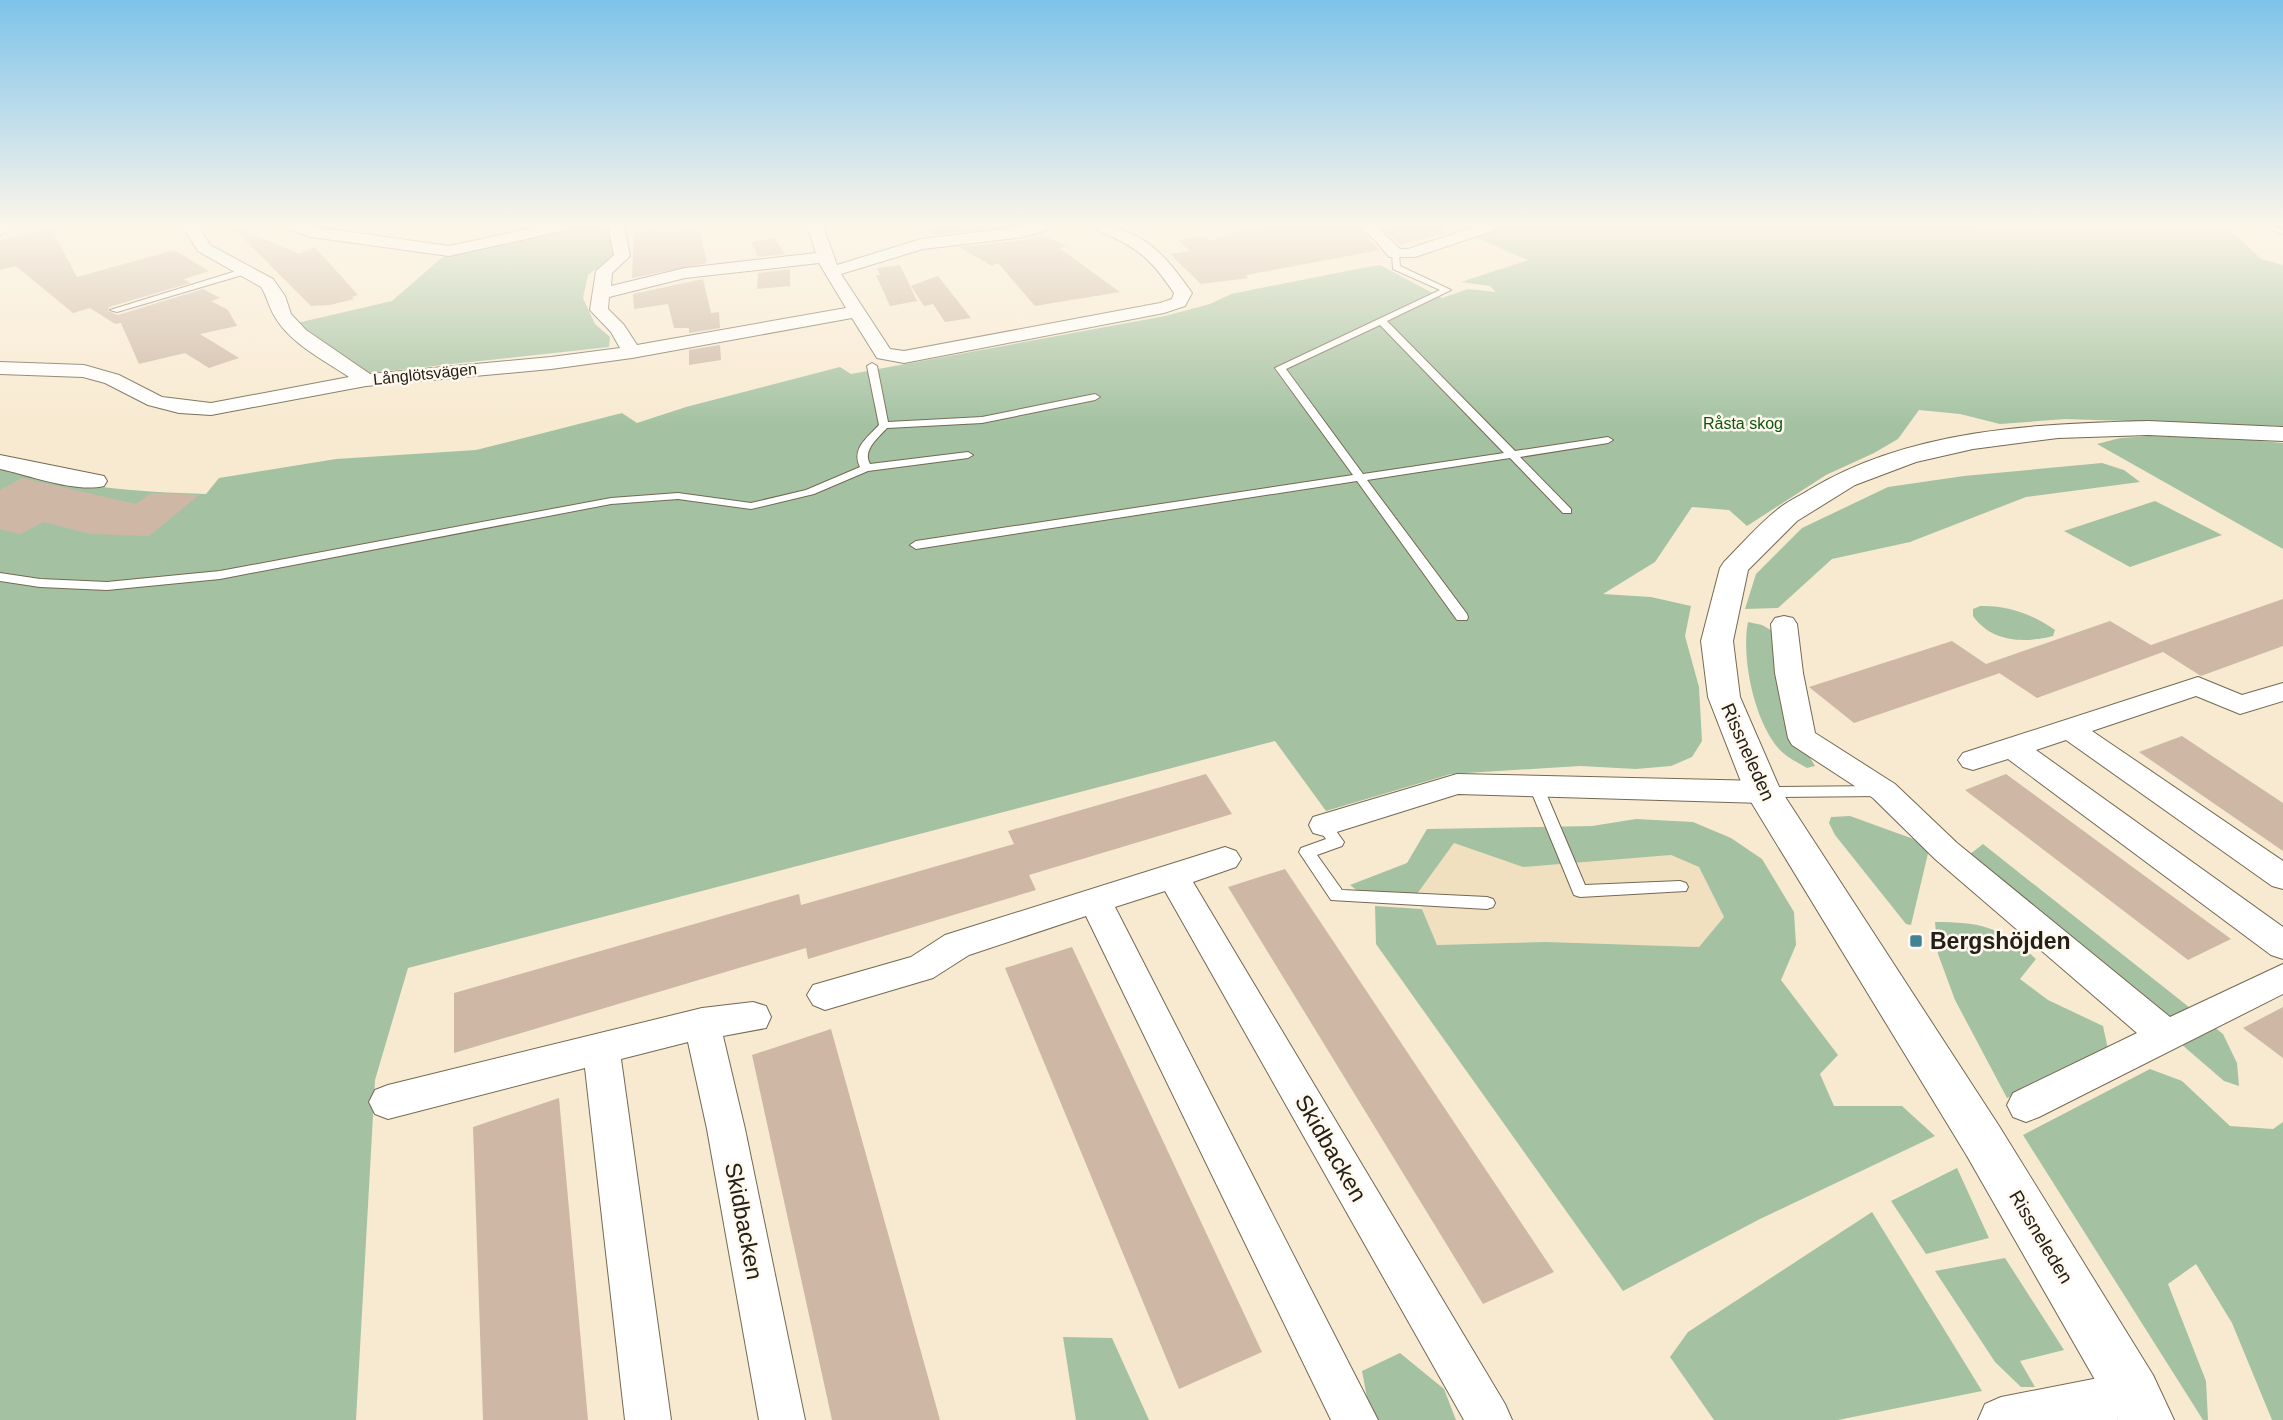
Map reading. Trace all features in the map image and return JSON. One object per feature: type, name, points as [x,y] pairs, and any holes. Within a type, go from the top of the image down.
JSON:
[{"type":"street","points":[[273,292],[282,315],[299,334],[366,380]]},
{"type":"street","points":[[608,292],[601,294],[599,310],[618,329],[632,352]]},
{"type":"street","points":[[843,292],[884,354],[904,357],[1164,308],[1179,302],[1182,292]]},
{"type":"street","name":"Långlötsvägen","points":[[0,368],[84,371],[112,379],[155,401],[195,409],[230,407],[366,380],[551,363],[632,352],[855,313]]},
{"type":"street","name":"Rissneleden","points":[[2140,1407],[1983,1141],[1763,792],[1724,697],[1717,641],[1734,568],[1787,515],[1846,480],[1908,456],[1973,441],[2058,431],[2148,428],[2283,433]]},
{"type":"street","points":[[0,462],[54,475],[96,481]]},
{"type":"street","points":[[1784,624],[1789,673],[1802,738],[1884,791],[1947,851],[2167,1036]]},
{"type":"street","points":[[1973,760],[2198,687],[2240,705],[2283,692]]},
{"type":"street","points":[[2070,729],[2283,877]]},
{"type":"street","points":[[2012,747],[2283,945]]},
{"type":"street","points":[[1324,825],[1457,784],[1763,792]]},
{"type":"street","points":[[825,995],[922,968],[957,945],[1225,859]]},
{"type":"street","name":"Skidbacken","points":[[1173,876],[1489,1420]]},
{"type":"street","points":[[1094,900],[1355,1420]]},
{"type":"street","points":[[2026,1105],[2283,978]]},
{"type":"street","points":[[388,1102],[702,1023],[753,1017]]},
{"type":"street","name":"Skidbacken","points":[[702,1023],[726,1129],[782,1420]]},
{"type":"street","points":[[601,1048],[648,1420]]},
{"type":"street","points":[[2001,1420],[2140,1407]]},
{"type":"lane","points":[[114,310],[174,292]]},
{"type":"lane","points":[[1442,292],[1280,368],[1462,617]]},
{"type":"lane","points":[[1381,320],[1567,511]]},
{"type":"lane","points":[[872,366],[884,425]]},
{"type":"lane","points":[[866,468],[861,458],[863,449],[884,425],[982,420],[1095,397]]},
{"type":"lane","points":[[916,545],[1608,440]]},
{"type":"lane","points":[[0,577],[40,583],[107,586],[197,578],[286,564],[611,501],[678,496],[751,506],[810,492],[866,468],[968,454]]},
{"type":"lane","points":[[1536,786],[1580,891],[1680,887]]},
{"type":"lane","points":[[1763,792],[1884,791]]},
{"type":"lane","points":[[1324,825],[1336,842],[1307,852],[1337,897],[1487,903]]},
{"type":"shaded area","points":[[1454,843],[1523,867],[1671,855],[1699,867],[1724,917],[1699,947],[1546,942],[1436,945],[1417,894]]},
{"type":"green space","points":[[402,292],[584,292],[583,298],[595,324],[610,337],[609,347],[369,373],[297,323],[392,301]]},
{"type":"green space","name":"Råsta skog","points":[[1240,292],[1431,292],[1442,298],[1459,292],[2283,292],[2283,426],[2065,419],[2000,424],[1960,414],[1919,410],[1898,439],[1826,475],[1747,526],[1729,510],[1692,507],[1655,562],[1603,594],[1651,597],[1691,606],[1685,636],[1699,687],[1702,741],[1692,757],[1671,766],[1636,769],[1580,766],[1451,774],[1326,811],[1275,741],[408,968],[375,1080],[356,1420],[0,1420],[0,468],[102,487],[206,494],[219,478],[336,459],[476,450],[622,413],[637,423],[686,407],[840,367],[851,374],[1165,316],[1210,304]]},
{"type":"green space","points":[[2120,438],[2229,438],[2283,443],[2283,549],[2097,444]]},
{"type":"green space","points":[[2102,463],[2124,470],[2140,482],[2026,497],[1910,542],[1832,559],[1778,608],[1745,609],[1756,574],[1802,528],[1888,487],[1964,476]]},
{"type":"green space","points":[[2155,501],[2222,535],[2130,567],[2064,531]]},
{"type":"green space","points":[[1980,606],[2000,607],[2028,615],[2055,630],[2053,636],[2020,640],[1999,636],[1990,632],[1973,616],[1973,609]]},
{"type":"green space","points":[[1748,622],[1762,625],[1776,633],[1795,732],[1815,766],[1807,768],[1779,749],[1763,722],[1756,706],[1748,670]]},
{"type":"green space","points":[[1850,816],[1930,845],[1911,925],[1906,924],[1835,835],[1829,823],[1831,817]]},
{"type":"green space","points":[[1636,819],[1693,822],[1731,838],[1762,859],[1794,912],[1796,945],[1781,980],[1838,1055],[1820,1074],[1834,1106],[1902,1106],[1935,1136],[1760,1219],[1623,1291],[1376,944],[1375,906],[1422,909],[1437,945],[1546,942],[1699,947],[1724,917],[1699,867],[1671,855],[1523,867],[1454,843],[1417,894],[1359,892],[1350,885],[1407,863],[1427,829],[1592,826]]},
{"type":"green space","points":[[1983,844],[2223,1034],[2237,1063],[2239,1086],[2224,1081],[1965,858]]},
{"type":"green space","points":[[1935,922],[1965,923],[1990,928],[2023,948],[2036,959],[2020,979],[2048,1000],[2103,1026],[2109,1054],[2007,1098],[1955,1000],[1938,954]]},
{"type":"green space","points":[[2150,1069],[2182,1081],[2230,1126],[2273,1129],[2283,1122],[2283,1420],[2272,1420],[2232,1323],[2196,1264],[2168,1284],[2206,1381],[2208,1420],[2203,1420],[2023,1135]]},
{"type":"green space","points":[[1957,1168],[1989,1238],[1926,1254],[1891,1201]]},
{"type":"green space","points":[[1872,1212],[1982,1391],[1838,1420],[1714,1420],[1670,1357],[1688,1332]]},
{"type":"green space","points":[[2005,1258],[2064,1350],[2020,1361],[2035,1387],[2021,1387],[1995,1362],[1935,1271]]},
{"type":"green space","points":[[1063,1337],[1112,1338],[1149,1420],[1076,1420]]},
{"type":"green space","points":[[1400,1353],[1444,1389],[1456,1420],[1378,1420],[1368,1403],[1362,1371]]},
{"type":"building","points":[[48,292],[159,292],[109,307],[108,311],[118,315],[192,292],[209,292],[220,298],[211,301],[228,310],[237,326],[200,334],[239,358],[209,368],[185,353],[139,364],[121,323],[115,324],[90,308],[73,313]]},
{"type":"building","points":[[297,292],[356,292],[358,295],[352,297],[354,299],[330,305],[311,306]]},
{"type":"building","points":[[706,292],[711,313],[719,312],[720,328],[689,333],[689,328],[674,328],[668,304],[634,309],[633,294]]},
{"type":"building","points":[[884,292],[913,292],[917,301],[890,306]]},
{"type":"building","points":[[915,292],[951,292],[971,318],[945,322],[933,304],[924,306]]},
{"type":"building","points":[[1023,292],[1118,292],[1035,306]]},
{"type":"building","points":[[720,345],[721,360],[689,365],[689,350]]},
{"type":"building","points":[[22,478],[136,504],[151,493],[199,495],[149,536],[90,534],[44,522],[20,534],[0,529],[0,490]]},
{"type":"building","points":[[2283,599],[2283,646],[2201,676],[2163,652],[2037,698],[1999,673],[1854,723],[1809,687],[1952,641],[1986,664],[2110,621],[2156,648],[2151,645]]},
{"type":"building","points":[[2182,736],[2283,803],[2283,851],[2139,752]]},
{"type":"building","points":[[1206,774],[1232,814],[1029,875],[1036,890],[808,959],[806,948],[454,1053],[454,993],[799,894],[801,905],[1014,844],[1008,831]]},
{"type":"building","points":[[2006,774],[2231,939],[2188,960],[1965,790]]},
{"type":"building","points":[[1285,869],[1554,1272],[1483,1304],[1228,887]]},
{"type":"building","points":[[1072,947],[1262,1352],[1179,1389],[1005,968]]},
{"type":"building","points":[[2283,1007],[2283,1058],[2243,1028]]},
{"type":"building","points":[[831,1029],[940,1420],[832,1420],[752,1055]]},
{"type":"building","points":[[559,1098],[588,1420],[483,1420],[473,1127]]},
{"type":"place","name":"Bergshöjden","points":[[1916,941]]}]
